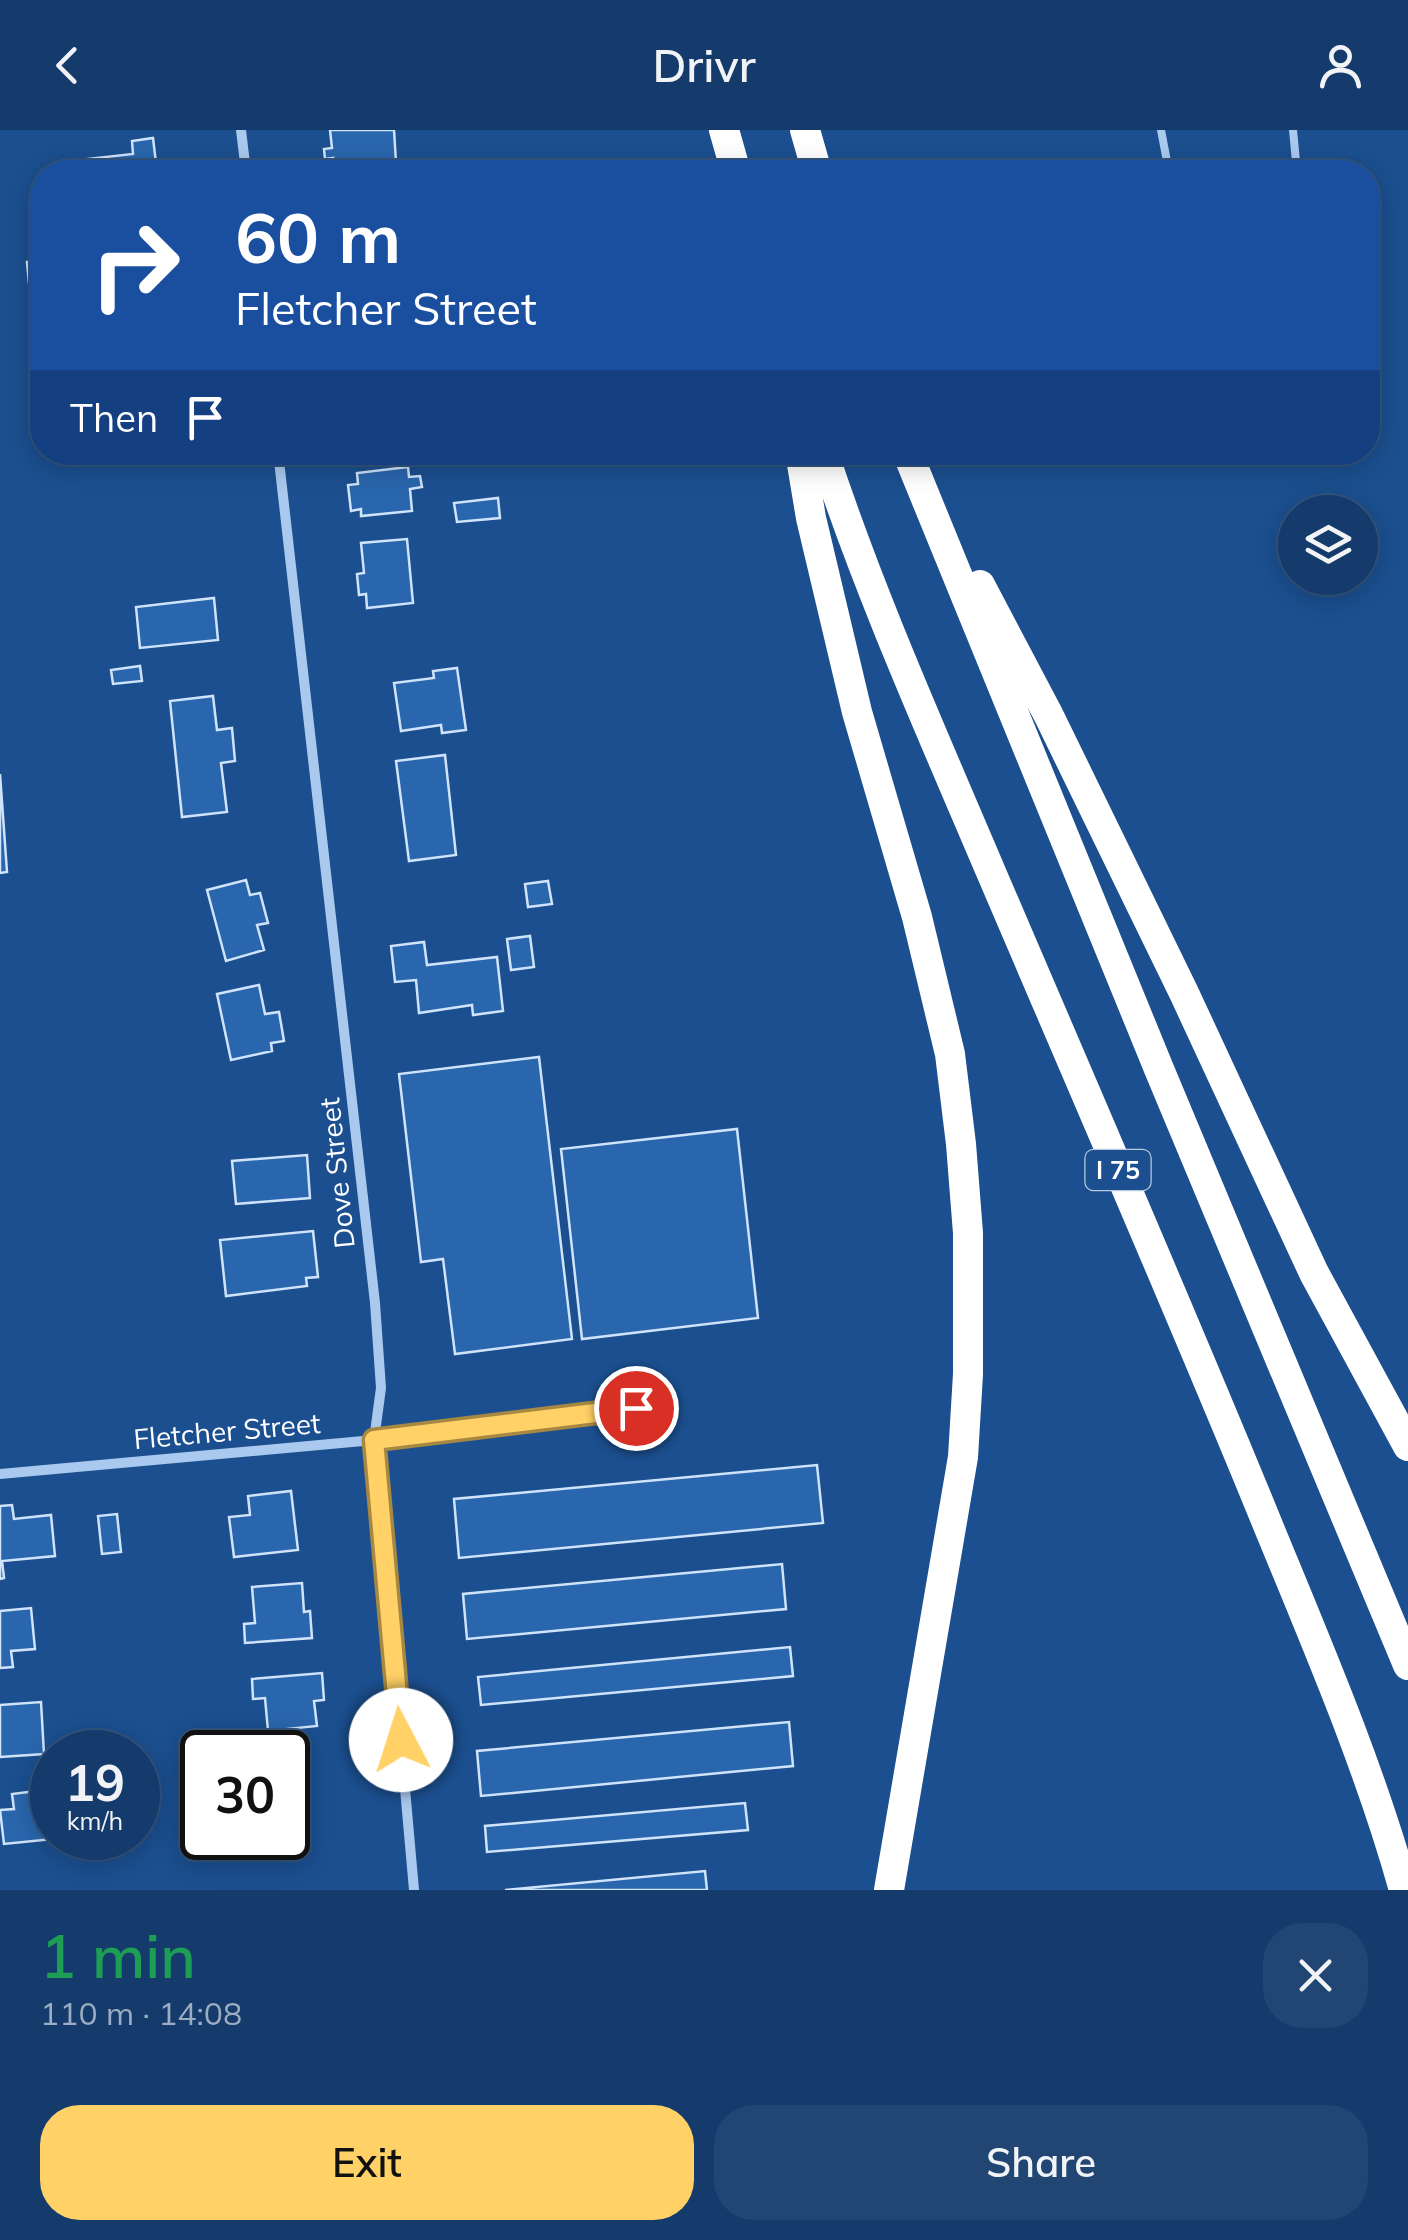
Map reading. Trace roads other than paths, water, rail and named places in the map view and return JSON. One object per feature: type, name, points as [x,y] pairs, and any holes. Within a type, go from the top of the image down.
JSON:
[{"type":"highway","points":[[724,130],[733,160]]},
{"type":"highway","points":[[805,130],[814,160]]},
{"type":"highway","points":[[802,465],[857,712],[917,917],[950,1054],[968,1234],[968,1374],[962,1457],[888,1890]]},
{"type":"highway","name":"I 75","points":[[827,465],[906,673],[1329,1674],[1404,1890]]},
{"type":"highway","name":"I 75","points":[[912,465],[1408,1665]]},
{"type":"highway","points":[[914,465],[1049,716],[1314,1273],[1408,1446]]},
{"type":"street","points":[[241,130],[245,160]]},
{"type":"street","name":"Dove Street","points":[[279,465],[375,1304],[381,1388],[374,1440],[414,1890]]},
{"type":"street","name":"Fletcher Street","points":[[0,1474],[374,1440],[636,1408]]},
{"type":"lane","points":[[1161,130],[1167,160]]},
{"type":"lane","points":[[1293,130],[1296,160]]}]
